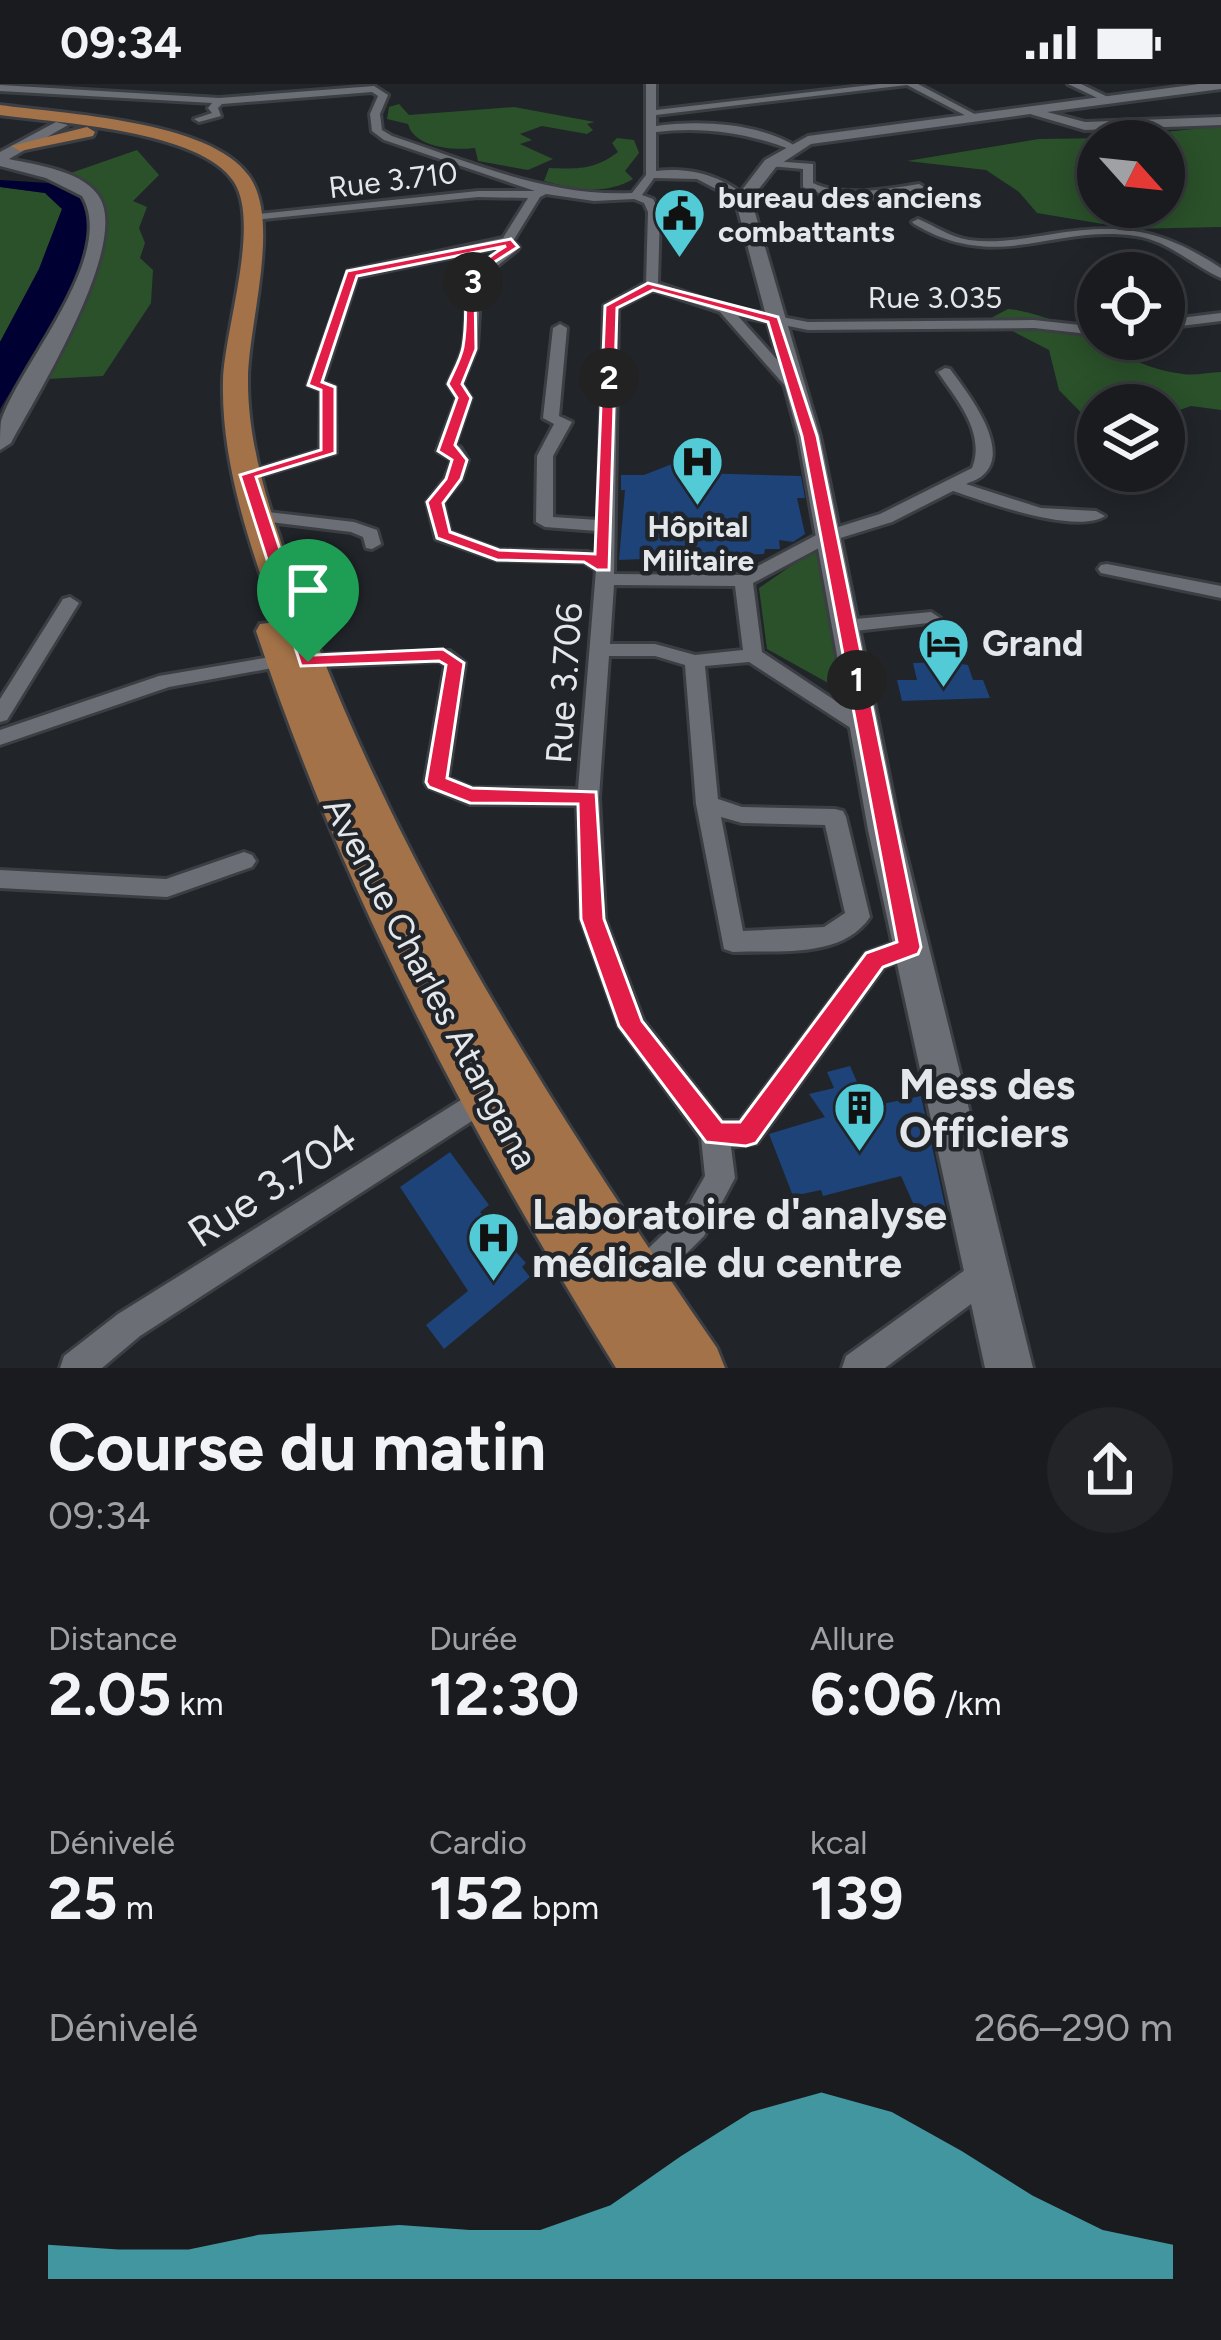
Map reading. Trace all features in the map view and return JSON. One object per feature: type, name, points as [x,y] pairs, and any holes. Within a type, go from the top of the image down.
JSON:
[{"type":"main road","points":[[1009,1368],[909,947],[809,436],[742,199],[754,181],[800,143],[1221,85]]},
{"type":"main road","points":[[1027,110],[1085,126],[1221,122]]},
{"type":"main road","points":[[22,123],[190,131],[232,168],[251,195],[254,217]]},
{"type":"main road","points":[[0,442],[82,291],[98,217],[93,200],[22,123]]},
{"type":"main road","name":"Avenue Charles Atangana","points":[[22,123],[103,132],[207,160],[230,182],[239,218],[215,382],[231,503],[295,661],[407,886],[518,1081],[697,1368]]},
{"type":"main road","name":"Avenue Charles Atangana","points":[[254,217],[235,381],[248,475],[331,794],[375,893],[485,1097],[648,1368]]},
{"type":"street","points":[[273,98],[272,88],[280,84]]},
{"type":"street","points":[[635,196],[651,175],[651,84]]},
{"type":"street","points":[[652,114],[907,84],[977,118]]},
{"type":"street","points":[[1073,84],[1109,100]]},
{"type":"street","points":[[22,123],[351,87],[380,91],[375,122],[377,131],[388,138],[540,192],[594,198],[635,196],[650,201],[654,212],[652,285],[773,320]]},
{"type":"street","points":[[190,131],[218,114],[212,108],[218,101]]},
{"type":"street","points":[[652,114],[684,125],[800,143]]},
{"type":"street","points":[[650,130],[684,125]]},
{"type":"street","points":[[650,160],[722,183],[742,199]]},
{"type":"street","points":[[772,164],[809,166],[807,185],[818,191],[862,194],[919,187]]},
{"type":"street","points":[[651,175],[693,173]]},
{"type":"street","points":[[722,183],[754,181]]},
{"type":"street","points":[[248,475],[328,453],[328,387],[315,385],[352,274],[507,241],[540,192]]},
{"type":"street","name":"Rue 3.710","points":[[254,217],[540,192]]},
{"type":"street","points":[[918,222],[932,232],[989,245],[1095,232],[1136,233],[1164,240],[1221,274]]},
{"type":"street","points":[[507,241],[512,247],[480,266],[469,293],[470,349],[455,384],[464,398],[446,451],[454,450],[460,460],[453,479],[435,502],[442,535],[497,555],[588,557],[604,573],[744,581],[828,536],[886,518],[979,471],[985,449],[983,434],[945,372]]},
{"type":"street","name":"Rue 3.706","points":[[652,285],[611,306],[604,573],[588,797],[593,919],[632,1026],[716,1134]]},
{"type":"street","points":[[726,310],[792,385]]},
{"type":"street","points":[[1185,321],[1221,317]]},
{"type":"street","name":"Rue 3.035","points":[[773,320],[808,326],[1034,324],[1077,329]]},
{"type":"street","points":[[560,328],[551,418],[564,422],[547,439],[541,487],[545,522],[604,526]]},
{"type":"street","points":[[951,485],[1040,513],[1096,516]]},
{"type":"street","points":[[259,516],[354,527],[370,534],[372,544]]},
{"type":"street","points":[[1107,569],[1221,592]]},
{"type":"street","points":[[744,581],[753,655]]},
{"type":"street","points":[[0,715],[70,603]]},
{"type":"street","points":[[844,626],[931,618]]},
{"type":"street","points":[[598,650],[655,650],[695,661],[753,655],[868,730]]},
{"type":"street","points":[[0,738],[166,681],[295,661],[443,655],[455,663],[436,782],[470,796],[588,797]]},
{"type":"street","points":[[695,661],[707,804],[733,942],[829,937],[857,917],[835,817],[742,815],[707,804]]},
{"type":"street","points":[[0,879],[167,888],[244,861]]},
{"type":"street","points":[[638,1280],[693,1226],[720,1178],[716,1134],[746,1134],[875,960],[909,947]]},
{"type":"street","name":"Rue 3.704","points":[[76,1368],[130,1325],[485,1097],[518,1081]]},
{"type":"street","points":[[858,1368],[987,1273]]},
{"type":"green space","points":[[399,104],[409,115],[514,107],[595,122],[587,124],[593,130],[587,134],[542,126],[520,134],[532,140],[520,144],[553,159],[528,170],[478,161],[475,148],[445,148],[418,138],[408,124],[387,119],[389,107]]},
{"type":"green space","points":[[1221,126],[1221,227],[1185,228],[1185,130]]},
{"type":"green space","points":[[617,138],[634,140],[639,153],[625,171],[633,179],[600,189],[544,181],[549,168],[585,167],[609,158],[618,152],[612,143]]},
{"type":"green space","points":[[1077,138],[1077,220],[1037,213],[1019,192],[986,170],[907,161],[1039,139]]},
{"type":"green space","points":[[137,150],[159,175],[133,201],[147,207],[139,228],[145,243],[140,258],[153,270],[151,303],[103,376],[47,379],[84,290],[101,218],[100,197],[62,176]]},
{"type":"green space","points":[[0,187],[45,193],[62,209],[39,269],[0,342]]},
{"type":"green space","points":[[1008,309],[1053,321],[1077,333],[1077,360],[1134,360],[1188,374],[1221,372],[1221,410],[1185,408],[1185,384],[1077,384],[1077,408],[1059,390],[1049,350],[989,319]]},
{"type":"green space","points":[[818,547],[846,693],[767,649],[759,588]]},
{"type":"shaded area","points":[[0,180],[48,183],[84,196],[89,220],[86,247],[62,306],[0,409],[0,342],[39,269],[62,209],[45,193],[0,187]]},
{"type":"building","name":"Hôpital Militaire","points":[[677,462],[697,473],[801,476],[805,498],[797,498],[805,534],[793,542],[779,540],[780,549],[765,549],[764,554],[619,560],[625,490],[621,490],[621,475],[644,475]]},
{"type":"building","name":"Grand","points":[[913,663],[968,665],[973,680],[983,680],[990,698],[902,701],[897,680],[917,680]]},
{"type":"building","name":"Mess des Officiers","points":[[850,1066],[868,1107],[921,1096],[949,1224],[925,1230],[901,1176],[823,1196],[821,1190],[793,1196],[769,1134],[825,1117],[809,1094],[834,1088],[827,1072]]},
{"type":"building","points":[[450,1152],[489,1205],[480,1212],[526,1263],[522,1267],[530,1277],[444,1349],[426,1325],[468,1291],[400,1187]]},
{"type":"place","name":"bureau des anciens combattants","points":[[679,260]]},
{"type":"place","name":"Hôpital Militaire","points":[[698,507]]},
{"type":"place","name":"Grand","points":[[943,689]]},
{"type":"place","name":"Mess des Officiers","points":[[860,1154]]},
{"type":"place","name":"Laboratoire d'analyse médicale du centre","points":[[493,1284]]},
{"type":"route","points":[[507,241],[512,247],[480,266],[469,293],[470,349],[455,384],[464,398],[446,451],[454,450],[460,460],[453,479],[435,502],[442,535],[497,555],[588,557],[603,567],[611,306],[652,285],[773,320],[809,436],[909,947],[875,960],[746,1134],[716,1134],[632,1026],[593,919],[588,797],[470,796],[436,782],[455,663],[443,655],[308,662],[248,475],[328,453],[328,387],[315,385],[352,274],[507,241]]}]
